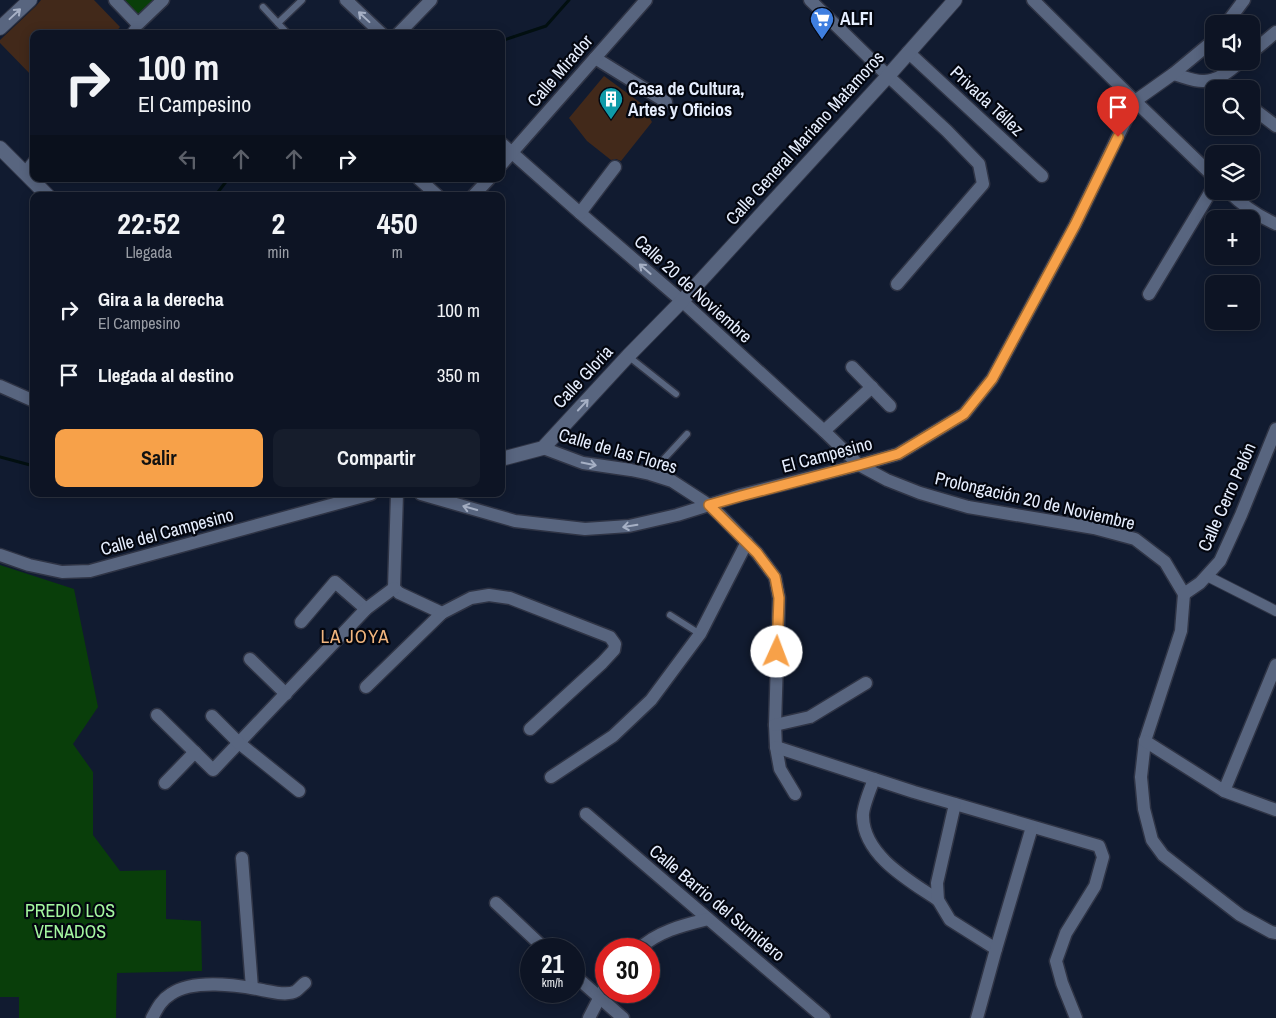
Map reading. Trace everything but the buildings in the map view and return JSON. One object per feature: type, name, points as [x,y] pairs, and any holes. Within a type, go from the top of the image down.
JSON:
[{"type":"main road","points":[[0,28],[30,0]]},
{"type":"main road","name":"Calle General Mariano Matamoros","points":[[682,301],[955,0]]},
{"type":"main road","points":[[0,148],[30,179]]},
{"type":"main road","points":[[33,182],[44,192]]},
{"type":"main road","name":"Calle Gloria","points":[[543,448],[682,301]]},
{"type":"main road","points":[[505,457],[543,448]]},
{"type":"street","points":[[115,0],[135,29],[163,0]]},
{"type":"street","points":[[346,0],[378,30]]},
{"type":"street","points":[[402,30],[431,0]]},
{"type":"street","name":"Calle Mirador","points":[[505,161],[646,0]]},
{"type":"street","points":[[810,0],[979,164],[983,184],[897,284]]},
{"type":"street","points":[[1034,0],[1205,168]]},
{"type":"street","points":[[1233,15],[1244,0]]},
{"type":"street","points":[[1260,45],[1276,32]]},
{"type":"street","name":"El Campesino","points":[[431,497],[515,521],[585,530],[629,526],[677,515],[898,454],[964,414],[992,379],[1075,225],[1135,101],[1173,74],[1205,47]]},
{"type":"street","name":"Privada Téllez","points":[[908,52],[1042,176]]},
{"type":"street","points":[[595,58],[666,102]]},
{"type":"street","points":[[1173,74],[1203,82],[1215,79],[1231,70]]},
{"type":"street","points":[[1260,114],[1276,126]]},
{"type":"street","name":"Calle 20 de Noviembre","points":[[505,146],[682,301],[859,465]]},
{"type":"street","points":[[24,173],[30,165]]},
{"type":"street","points":[[580,213],[615,166]]},
{"type":"street","points":[[422,182],[434,192]]},
{"type":"street","points":[[478,192],[486,182]]},
{"type":"street","points":[[1149,294],[1206,200]]},
{"type":"street","points":[[1237,200],[1268,221],[1276,224]]},
{"type":"street","points":[[852,367],[890,406]]},
{"type":"street","points":[[0,386],[30,399]]},
{"type":"street","points":[[824,431],[872,387]]},
{"type":"street","name":"Calle Cerro Pelón","points":[[1184,594],[1200,584],[1220,561],[1276,429]]},
{"type":"street","name":"Calle de las Flores","points":[[543,448],[583,463],[650,474],[672,482],[709,505],[747,542],[775,577],[779,598],[776,747],[780,769],[795,794]]},
{"type":"street","name":"Prolongación 20 de Noviembre","points":[[859,465],[887,480],[920,493],[968,507],[1094,528],[1135,539],[1165,562],[1184,594]]},
{"type":"street","name":"Calle del Campesino","points":[[0,555],[62,572],[90,571],[360,497]]},
{"type":"street","points":[[397,497],[394,588],[399,593],[442,613]]},
{"type":"street","points":[[551,778],[613,736],[651,700],[700,634],[747,542]]},
{"type":"street","points":[[1207,576],[1276,611]]},
{"type":"street","points":[[301,622],[335,582],[366,610]]},
{"type":"street","points":[[157,714],[213,770],[366,610],[394,588]]},
{"type":"street","points":[[1184,594],[1181,630],[1145,741],[1141,777],[1144,809],[1152,840],[1163,855],[1240,915],[1276,933]]},
{"type":"street","points":[[366,687],[442,613],[471,598],[489,595],[510,598],[610,637],[615,644],[614,650],[602,663],[530,729]]},
{"type":"street","points":[[250,659],[286,694]]},
{"type":"street","points":[[1224,791],[1276,666]]},
{"type":"street","points":[[775,725],[810,717],[866,683]]},
{"type":"street","points":[[212,716],[239,743],[299,791]]},
{"type":"street","points":[[1145,741],[1224,791],[1276,810]]},
{"type":"street","points":[[776,747],[955,804],[1099,846],[1104,857],[1095,886],[1066,933],[1056,961],[1062,983],[1076,1018]]},
{"type":"street","points":[[165,783],[195,752]]},
{"type":"street","points":[[874,779],[862,815],[865,831],[875,850],[896,871],[938,900],[950,920],[996,949]]},
{"type":"street","points":[[938,900],[937,883],[955,804]]},
{"type":"street","name":"Calle Barrio del Sumidero","points":[[586,814],[824,1018]]},
{"type":"street","points":[[977,1018],[1032,827]]},
{"type":"street","points":[[242,858],[252,988]]},
{"type":"street","points":[[496,903],[533,938]]},
{"type":"street","points":[[653,938],[682,925],[708,919]]},
{"type":"street","points":[[152,1018],[160,1003],[171,993],[185,988],[214,984],[280,993],[296,991],[305,982]]},
{"type":"street","points":[[585,985],[595,994]]},
{"type":"street","points":[[589,1018],[596,1003]]},
{"type":"street","points":[[605,1003],[623,1018]]},
{"type":"lane","points":[[278,23],[302,0]]},
{"type":"lane","points":[[263,7],[284,30]]},
{"type":"lane","points":[[628,356],[676,394]]},
{"type":"lane","points":[[650,474],[687,434]]},
{"type":"lane","points":[[670,615],[700,634]]},
{"type":"green space","points":[[118,0],[158,0],[138,19]]},
{"type":"green space","name":"PREDIO LOS VENADOS","points":[[0,565],[74,589],[98,707],[73,744],[93,772],[93,835],[120,871],[166,870],[166,919],[201,921],[202,971],[117,973],[116,1018],[19,1018],[19,997],[0,997]]},
{"type":"waterway","points":[[505,40],[546,26],[569,0]]},
{"type":"waterway","points":[[218,192],[226,182]]},
{"type":"waterway","points":[[0,457],[30,465]]},
{"type":"place","name":"ALFI","points":[[822,40]]},
{"type":"place","name":"Casa de Cultura, Artes y Oficios","points":[[611,120]]},
{"type":"district","name":"LA JOYA","points":[[355,636]]},
{"type":"route","points":[[777,652],[779,598],[775,577],[757,553],[709,505],[898,454],[964,414],[992,379],[1075,225],[1118,137]]}]
